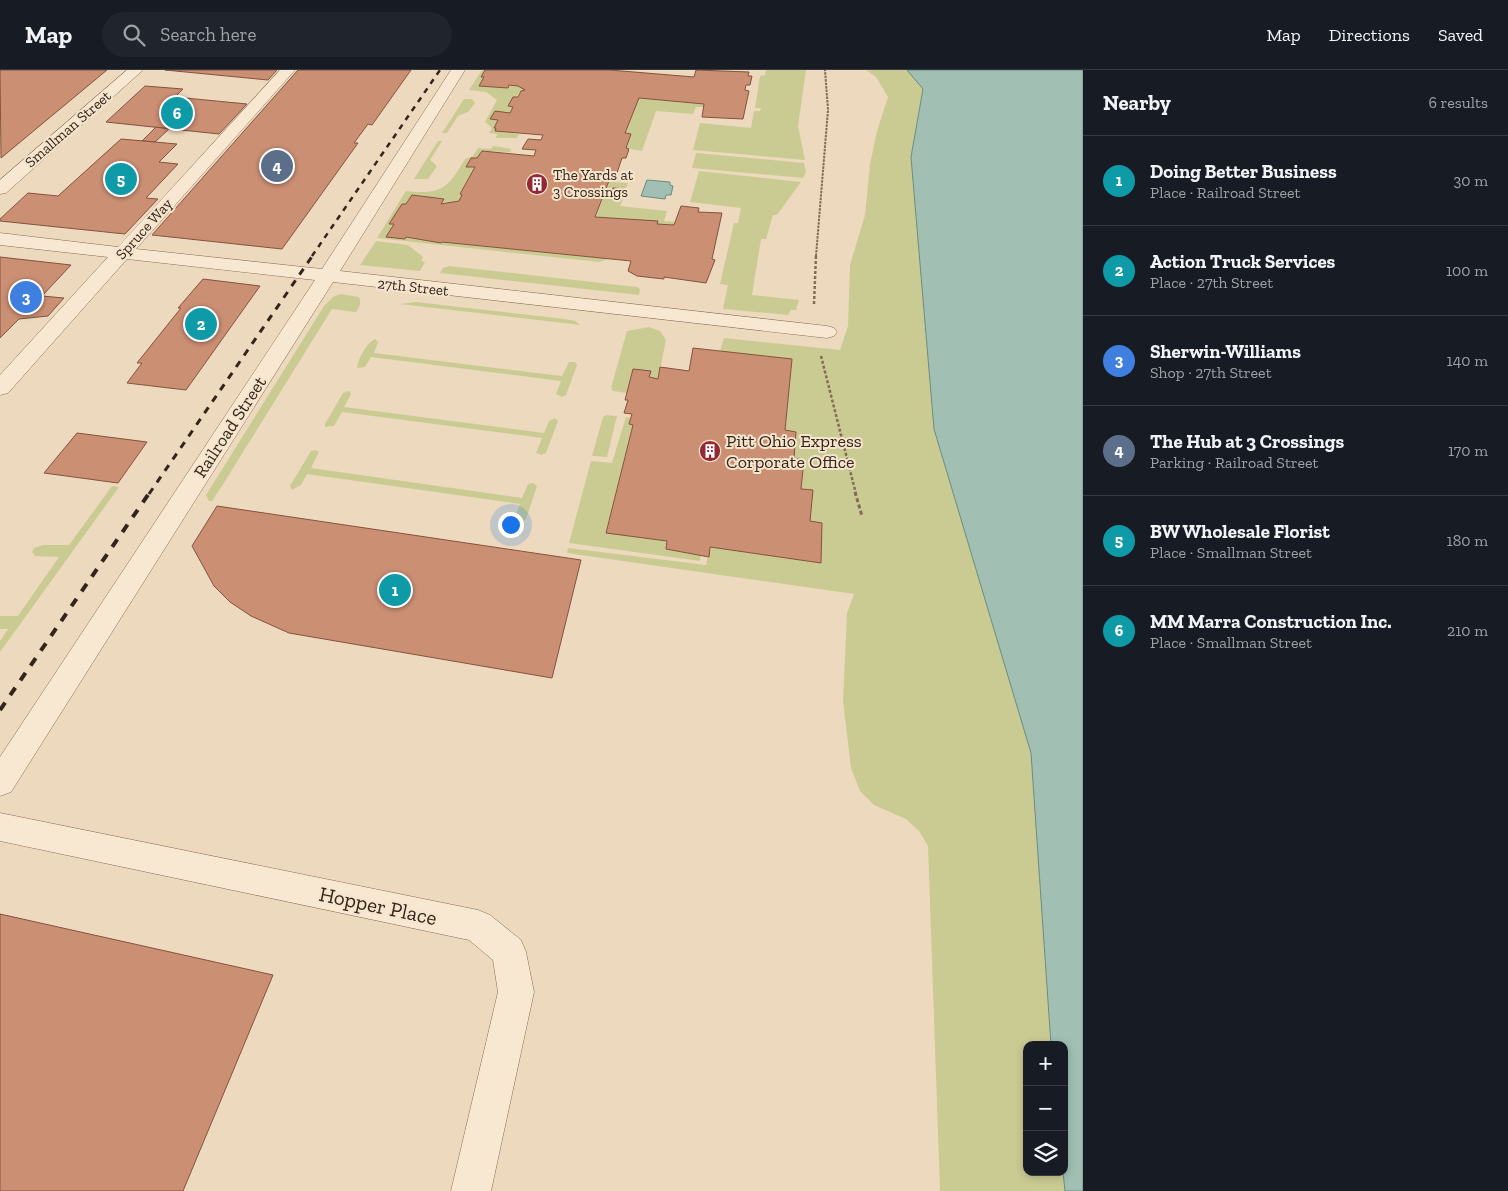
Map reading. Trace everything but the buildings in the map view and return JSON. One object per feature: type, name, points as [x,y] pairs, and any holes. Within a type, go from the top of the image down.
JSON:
[{"type":"street","name":"Smallman Street","points":[[0,189],[136,70]]},
{"type":"street","name":"Spruce Way","points":[[0,388],[288,70]]},
{"type":"street","name":"Railroad Street","points":[[0,783],[328,277],[458,70]]},
{"type":"street","name":"27th Street","points":[[0,240],[820,331]]},
{"type":"street","name":"Hopper Place","points":[[0,827],[478,926],[509,952],[516,992],[471,1191]]},
{"type":"path","points":[[825,70],[828,110],[814,282],[820,331],[862,516]]},
{"type":"green space","points":[[482,70],[485,70],[481,76],[484,77],[479,86],[507,88],[509,85],[518,86],[525,90],[521,91],[508,106],[513,107],[510,113],[495,111],[491,119],[498,120],[494,127],[496,128],[495,131],[519,134],[517,138],[496,138],[497,134],[489,133],[492,128],[485,122],[497,100],[486,92],[469,90]]},
{"type":"green space","points":[[766,70],[806,70],[798,126],[805,160],[693,150],[700,123],[751,128],[754,111],[760,111],[761,108],[755,108],[760,76],[765,75]]},
{"type":"green space","points":[[866,70],[907,70],[923,88],[911,157],[934,429],[1031,753],[1051,1041],[1023,1041],[1023,1176],[1063,1176],[1065,1191],[940,1191],[928,846],[919,831],[906,819],[874,805],[860,791],[851,768],[843,701],[847,613],[854,594],[567,553],[568,548],[706,565],[710,547],[821,563],[822,523],[810,521],[813,490],[801,489],[804,460],[794,458],[796,432],[785,430],[792,360],[720,351],[724,338],[840,350],[848,326],[850,265],[865,215],[870,164],[877,131],[888,97],[876,77]]},
{"type":"green space","points":[[639,98],[704,104],[704,107],[696,107],[693,114],[656,111],[642,151],[626,148],[631,134],[625,133]]},
{"type":"green space","points":[[464,99],[472,99],[475,103],[468,112],[458,116],[447,133],[442,133]]},
{"type":"green space","points":[[438,141],[442,141],[430,160],[437,166],[428,179],[414,179]]},
{"type":"green space","points":[[493,146],[511,149],[510,152],[482,151],[477,158],[471,158],[467,166],[475,167],[460,194],[462,195],[459,201],[441,204],[443,199],[412,195],[406,204],[402,204],[389,224],[394,224],[405,239],[406,237],[441,243],[608,259],[599,262],[377,238],[406,191],[428,192],[443,187],[454,177],[465,159],[473,156],[478,148],[491,149]]},
{"type":"green space","points":[[696,153],[804,163],[806,172],[803,178],[692,168]]},
{"type":"green space","points":[[699,171],[801,182],[777,215],[773,215],[766,239],[761,239],[752,295],[799,300],[796,310],[791,310],[788,315],[723,309],[728,285],[720,284],[734,223],[738,223],[741,208],[690,202]]},
{"type":"green space","points":[[612,173],[617,173],[613,182],[628,183],[626,189],[613,188],[611,196],[624,197],[620,206],[667,211],[664,221],[675,222],[674,225],[657,224],[658,221],[596,217]]},
{"type":"green space","points":[[376,241],[408,245],[423,257],[421,261],[425,262],[420,271],[360,265]]},
{"type":"green space","points":[[449,266],[637,287],[640,289],[639,295],[440,273],[443,268]]},
{"type":"green space","points":[[341,294],[359,297],[360,303],[356,312],[332,309],[222,486],[212,501],[209,501],[206,495],[324,306],[333,297]]},
{"type":"green space","points":[[416,302],[565,319],[575,321],[580,325],[400,304]]},
{"type":"green space","points":[[649,327],[660,331],[666,340],[658,379],[649,377],[650,371],[633,369],[627,393],[613,391],[611,388],[627,331]]},
{"type":"green space","points":[[375,339],[378,342],[374,353],[562,376],[569,362],[575,362],[577,365],[566,395],[562,397],[556,394],[561,381],[371,357],[365,367],[357,368],[363,352]]},
{"type":"green space","points":[[349,391],[351,394],[344,407],[544,433],[549,421],[555,418],[558,421],[546,453],[541,455],[536,453],[542,438],[342,412],[334,426],[325,427],[343,393]]},
{"type":"green space","points":[[606,415],[617,416],[607,457],[592,456],[603,417]]},
{"type":"green space","points":[[626,417],[631,418],[633,425],[606,532],[667,541],[666,549],[701,555],[700,561],[569,543],[591,461],[612,463]]},
{"type":"green space","points":[[316,450],[319,452],[311,468],[522,498],[528,484],[533,483],[537,486],[526,519],[520,524],[514,520],[520,504],[307,474],[301,485],[292,490],[290,486],[311,451]]},
{"type":"green space","points":[[112,486],[119,487],[0,652],[0,641],[8,629],[0,629],[0,616],[18,616],[59,557],[35,556],[32,552],[34,548],[43,545],[69,545]]},
{"type":"shaded area","points":[[907,70],[1083,70],[1083,1191],[1065,1191],[1063,1176],[1068,1176],[1068,1041],[1051,1041],[1031,753],[934,429],[911,157],[923,89]]},
{"type":"shaded area","points":[[647,180],[670,182],[670,185],[673,186],[671,195],[666,195],[665,199],[641,196]]},
{"type":"railway","points":[[312,256],[440,70]]},
{"type":"railway","points":[[149,494],[313,255]]},
{"type":"railway","points":[[0,710],[150,492]]},
{"type":"place","name":"MM Marra Construction Inc.","points":[[177,113]]},
{"type":"place","name":"The Hub at 3 Crossings","points":[[277,166]]},
{"type":"place","name":"BW Wholesale Florist","points":[[121,179]]},
{"type":"place","name":"The Yards at 3 Crossings","points":[[537,184]]},
{"type":"place","name":"Sherwin-Williams","points":[[26,297]]},
{"type":"place","name":"Action Truck Services","points":[[201,324]]},
{"type":"place","name":"Pitt Ohio Express Corporate Office","points":[[710,451]]},
{"type":"place","name":"Doing Better Business","points":[[395,590]]}]
